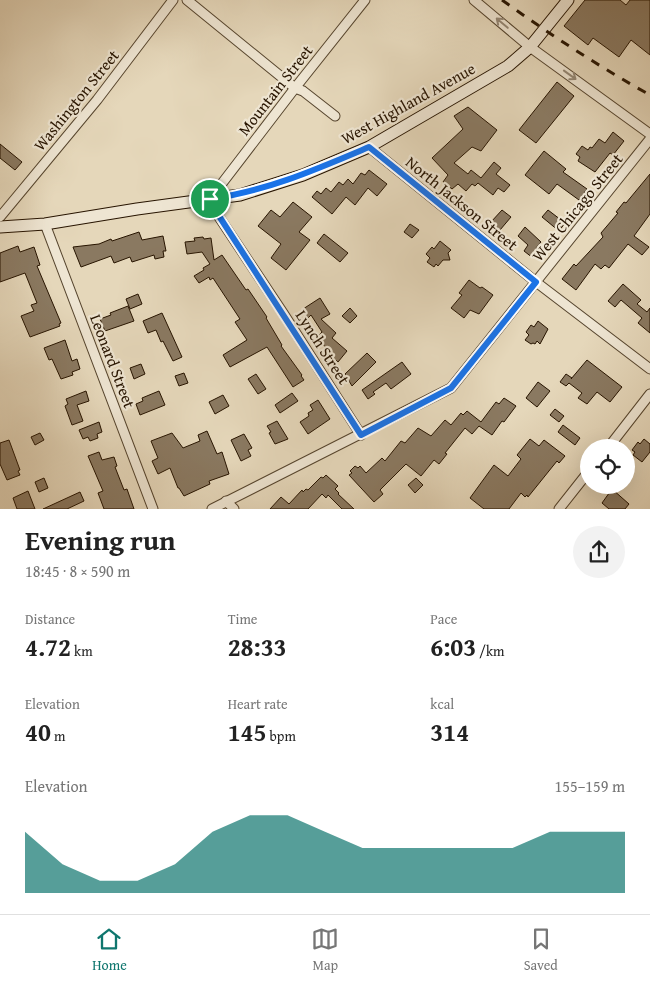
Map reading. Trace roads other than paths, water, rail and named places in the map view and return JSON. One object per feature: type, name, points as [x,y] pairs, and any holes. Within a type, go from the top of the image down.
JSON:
[{"type":"main road","name":"West Highland Avenue","points":[[0,227],[45,224],[240,195],[303,175],[369,147],[508,66],[530,47],[568,0]]},
{"type":"street","name":"Washington Street","points":[[0,217],[97,100],[173,0]]},
{"type":"street","points":[[187,0],[294,88],[304,91],[334,116]]},
{"type":"street","name":"Mountain Street","points":[[210,199],[294,88],[365,0]]},
{"type":"street","points":[[474,0],[530,47],[650,134]]},
{"type":"street","name":"West Chicago Street","points":[[212,509],[451,388],[650,139]]},
{"type":"street","name":"North Jackson Street","points":[[369,147],[536,282],[650,369]]},
{"type":"street","name":"Lynch Street","points":[[210,199],[219,216],[361,435]]},
{"type":"street","name":"Leonard Street","points":[[45,224],[154,509]]},
{"type":"street","points":[[615,439],[650,394]]},
{"type":"street","points":[[559,509],[580,482]]},
{"type":"street","points":[[226,501],[234,509]]},
{"type":"railway","points":[[502,0],[575,50],[650,95]]}]
